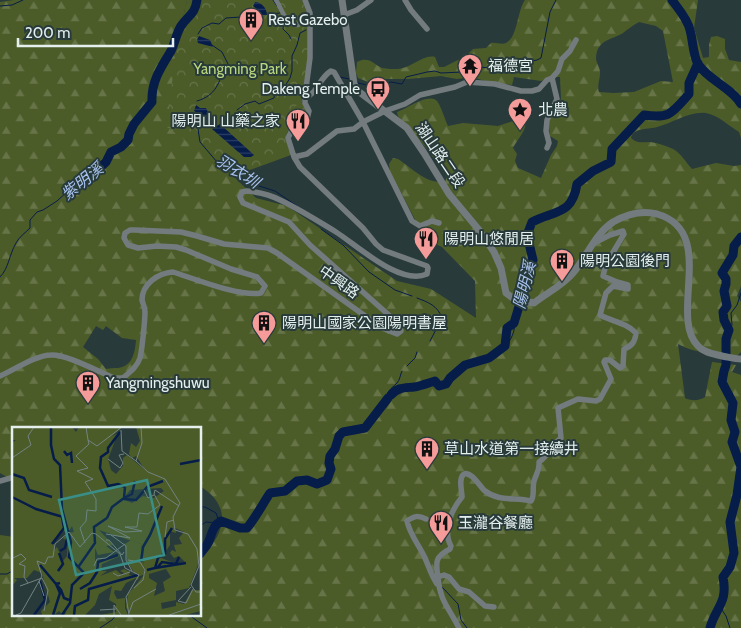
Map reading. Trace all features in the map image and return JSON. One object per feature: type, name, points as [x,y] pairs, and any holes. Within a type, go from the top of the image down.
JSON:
[{"type":"street","points":[[276,0],[288,23],[298,25],[301,20]]},
{"type":"street","points":[[305,0],[311,22],[310,64],[305,98],[309,110],[307,119],[293,128],[288,138],[294,157],[307,154],[337,131],[354,129],[363,122],[420,96],[467,82],[495,84],[521,91],[539,89],[558,71],[562,59],[570,51],[576,40]]},
{"type":"street","name":"湖山路二段","points":[[342,0],[354,84],[358,91],[407,128],[449,194],[479,230],[494,252],[501,268],[506,293],[514,299],[534,303],[573,273],[590,245]]},
{"type":"street","points":[[344,15],[357,10],[371,0]]},
{"type":"street","points":[[405,0],[426,29]]},
{"type":"street","points":[[305,98],[316,91],[325,75],[331,71],[334,72],[363,122],[412,221],[420,226],[432,221],[439,223]]},
{"type":"street","points":[[547,148],[549,143],[546,131],[547,120],[557,99],[552,78]]},
{"type":"street","name":"中興路","points":[[0,376],[44,356],[53,354],[66,357],[114,378],[123,378],[134,369],[140,360],[145,311],[142,299],[146,287],[155,278],[166,273],[173,272],[237,291],[261,293],[264,286],[257,277],[186,250],[176,247],[157,246],[138,248],[128,245],[124,238],[125,233],[135,230],[181,232],[224,244],[268,248],[382,328],[397,334],[401,331],[400,325],[310,246],[289,222],[243,203],[240,197],[242,192],[247,191],[278,198],[337,232],[372,259],[406,274],[416,276],[427,274],[427,266],[383,250],[376,244],[364,228],[300,167],[294,157]]},
{"type":"street","points":[[590,245],[602,230],[625,216],[639,212],[664,216],[676,224],[685,238],[689,257],[690,331],[698,346],[707,353],[738,359]]},
{"type":"street","points":[[458,628],[446,610],[436,572],[437,560],[451,546],[448,541],[448,528],[454,506],[462,497],[460,479],[463,475],[470,475],[493,496],[532,501],[534,499],[534,481],[539,468],[539,462],[546,458],[561,438],[558,408],[578,399],[596,401],[600,399],[611,379],[604,362],[605,360],[610,360],[620,368],[623,366],[624,350],[636,341],[636,334],[631,328],[614,319],[600,315],[606,293],[612,286],[628,289],[628,284],[603,276],[606,264],[624,234],[623,231],[590,245]]},
{"type":"street","points":[[0,481],[12,477]]},
{"type":"street","points":[[426,518],[414,516],[407,521],[415,541],[425,558],[429,571],[437,580]]},
{"type":"street","points":[[437,580],[444,576],[449,577],[459,588],[469,592],[485,606],[494,608]]},
{"type":"green space","points":[[14,0],[187,0],[176,48],[233,176],[256,198],[287,206],[397,281],[431,289],[476,318],[475,281],[442,247],[425,239],[390,171],[389,164],[393,158],[398,159],[432,181],[445,182],[447,177],[427,149],[398,116],[397,112],[429,98],[437,101],[448,126],[463,123],[498,126],[522,118],[525,119],[524,130],[513,148],[517,154],[515,161],[518,168],[541,178],[558,141],[550,136],[548,121],[557,104],[560,103],[560,77],[551,77],[541,81],[514,77],[512,85],[471,77],[457,79],[441,76],[379,79],[368,82],[358,78],[356,73],[357,62],[368,60],[382,68],[398,69],[407,67],[421,59],[435,57],[439,67],[444,67],[466,56],[473,49],[486,48],[491,43],[504,44],[510,40],[525,0],[698,0],[694,28],[703,58],[709,57],[711,37],[717,36],[725,39],[725,49],[729,60],[741,62],[741,138],[739,132],[719,118],[710,114],[700,113],[687,115],[657,127],[637,131],[631,138],[638,142],[653,142],[673,149],[692,169],[716,163],[734,166],[741,165],[741,286],[737,296],[741,302],[741,352],[737,356],[706,353],[678,344],[685,398],[695,400],[705,397],[712,362],[736,365],[732,372],[741,375],[741,628],[0,628],[0,535],[12,537],[12,616],[201,616],[201,558],[217,536],[222,520],[219,505],[201,487],[201,427],[12,427],[12,480],[0,473],[0,2]],"holes":[[[639,22],[656,26],[663,31],[673,82],[661,81],[634,92],[599,92],[600,71],[596,58],[599,47]],[[96,326],[103,330],[106,326],[122,338],[136,340],[134,354],[123,367],[106,369],[98,359],[83,347]]]},
{"type":"green space","name":"Yangming Park","points":[[187,0],[302,0],[308,16],[308,66],[302,96],[302,102],[307,110],[307,115],[304,119],[293,124],[287,133],[286,138],[291,155],[233,176],[167,127],[176,48]]},
{"type":"green space","points":[[299,105],[304,107],[306,112],[304,117],[299,119],[294,117],[292,112],[294,107]]},
{"type":"water","points":[[255,2],[263,6],[267,15],[261,15],[253,6]]},
{"type":"water","points":[[199,36],[210,40],[213,47],[198,43]]},
{"type":"water","points":[[196,105],[200,108],[206,108],[210,116],[207,120],[202,120],[202,123],[200,123],[199,114],[194,111]]},
{"type":"water","points":[[220,124],[254,155],[244,157],[212,129]]},
{"type":"waterway","points":[[0,6],[12,5],[23,0]]},
{"type":"waterway","name":"紫明溪","points":[[78,182],[89,178],[106,162],[111,152],[121,147],[128,140],[134,124],[152,102],[153,88],[157,75],[171,51],[179,29],[193,12],[197,0]]},
{"type":"waterway","points":[[273,0],[277,6]]},
{"type":"waterway","points":[[358,83],[371,86],[391,82],[402,84],[406,77],[427,72],[462,72],[471,67],[498,68],[537,60],[541,58],[550,12],[556,0]]},
{"type":"waterway","points":[[672,0],[689,26],[698,64],[702,70],[732,93],[741,104]]},
{"type":"waterway","points":[[270,14],[280,13]]},
{"type":"waterway","points":[[245,18],[250,16],[256,18]]},
{"type":"waterway","points":[[198,34],[202,28],[212,23],[219,24],[226,18],[241,17]]},
{"type":"waterway","points":[[284,19],[283,29],[291,39]]},
{"type":"waterway","points":[[237,110],[245,104],[255,101],[259,104],[274,98],[275,91],[285,86],[292,71],[292,56],[300,33],[306,30]]},
{"type":"waterway","points":[[197,101],[213,92],[226,66],[229,66],[222,52],[212,45]]},
{"type":"waterway","name":"陽明溪","points":[[391,395],[399,389],[417,387],[435,381],[439,386],[446,384],[465,365],[489,358],[505,346],[507,328],[514,323],[533,260],[527,235],[532,222],[562,210],[567,206],[575,194],[577,184],[593,171],[611,162],[612,149],[644,115],[660,116],[674,110],[689,94],[689,83],[698,63]]},
{"type":"waterway","points":[[340,77],[349,79]]},
{"type":"waterway","name":"羽衣圳","points":[[201,123],[198,129],[200,142],[217,162],[256,185],[275,191],[297,206]]},
{"type":"waterway","name":"紫明溪","points":[[0,277],[5,270],[17,241],[30,228],[30,220],[37,212],[57,201],[78,182]]},
{"type":"waterway","name":"羽衣圳","points":[[321,229],[343,245],[369,272],[395,290],[412,296]]},
{"type":"waterway","points":[[710,628],[723,599],[723,577],[730,567],[734,553],[730,522],[737,495],[741,467],[732,442],[735,432],[731,420],[733,403],[722,382],[726,365],[726,339],[729,330],[724,320],[723,312],[727,306],[724,291],[726,279],[722,273],[733,255],[734,246],[741,237]]},
{"type":"waterway","points":[[729,330],[732,325],[731,313],[737,305],[741,293]]},
{"type":"waterway","name":"羽衣圳","points":[[417,298],[435,307],[442,318],[430,341]]},
{"type":"waterway","points":[[505,346],[512,335],[514,323]]},
{"type":"waterway","name":"羽衣圳","points":[[407,366],[415,358],[417,352]]},
{"type":"waterway","name":"羽衣圳","points":[[386,401],[388,392],[398,382],[402,371]]},
{"type":"waterway","name":"陽明溪","points":[[201,553],[208,543],[214,528],[221,521],[240,528],[247,528],[270,493],[285,491],[297,481],[307,480],[317,484],[327,480],[331,469],[329,463],[330,456],[335,449],[339,436],[343,432],[365,428],[388,398]]},
{"type":"waterway","points":[[737,495],[741,493]]},
{"type":"waterway","points":[[201,507],[216,513],[219,522]]},
{"type":"waterway","points":[[201,525],[206,522],[218,523]]},
{"type":"waterway","points":[[0,574],[7,574],[12,571]]},
{"type":"waterway","points":[[442,587],[458,604],[461,620],[467,628]]},
{"type":"waterway","points":[[720,607],[726,616],[730,628]]},
{"type":"waterway","points":[[100,628],[115,616]]},
{"type":"waterway","name":"陽明溪","points":[[190,616],[207,628]]},
{"type":"place","name":"Rest Gazebo","points":[[251,41]]},
{"type":"place","name":"福德宮","points":[[470,87]]},
{"type":"place","name":"Dakeng Temple","points":[[378,110]]},
{"type":"place","name":"北農","points":[[520,131]]},
{"type":"place","name":"陽明山 山藥之家","points":[[298,142]]},
{"type":"place","name":"陽明山悠閒居","points":[[426,260]]},
{"type":"place","name":"陽明公園後門","points":[[562,282]]},
{"type":"place","name":"陽明山國家公園陽明書屋","points":[[264,344]]},
{"type":"place","name":"Yangmingshuwu","points":[[88,404]]},
{"type":"place","name":"草山水道第一接續井","points":[[427,470]]},
{"type":"place","name":"玉瀧谷餐廳","points":[[441,544]]}]
